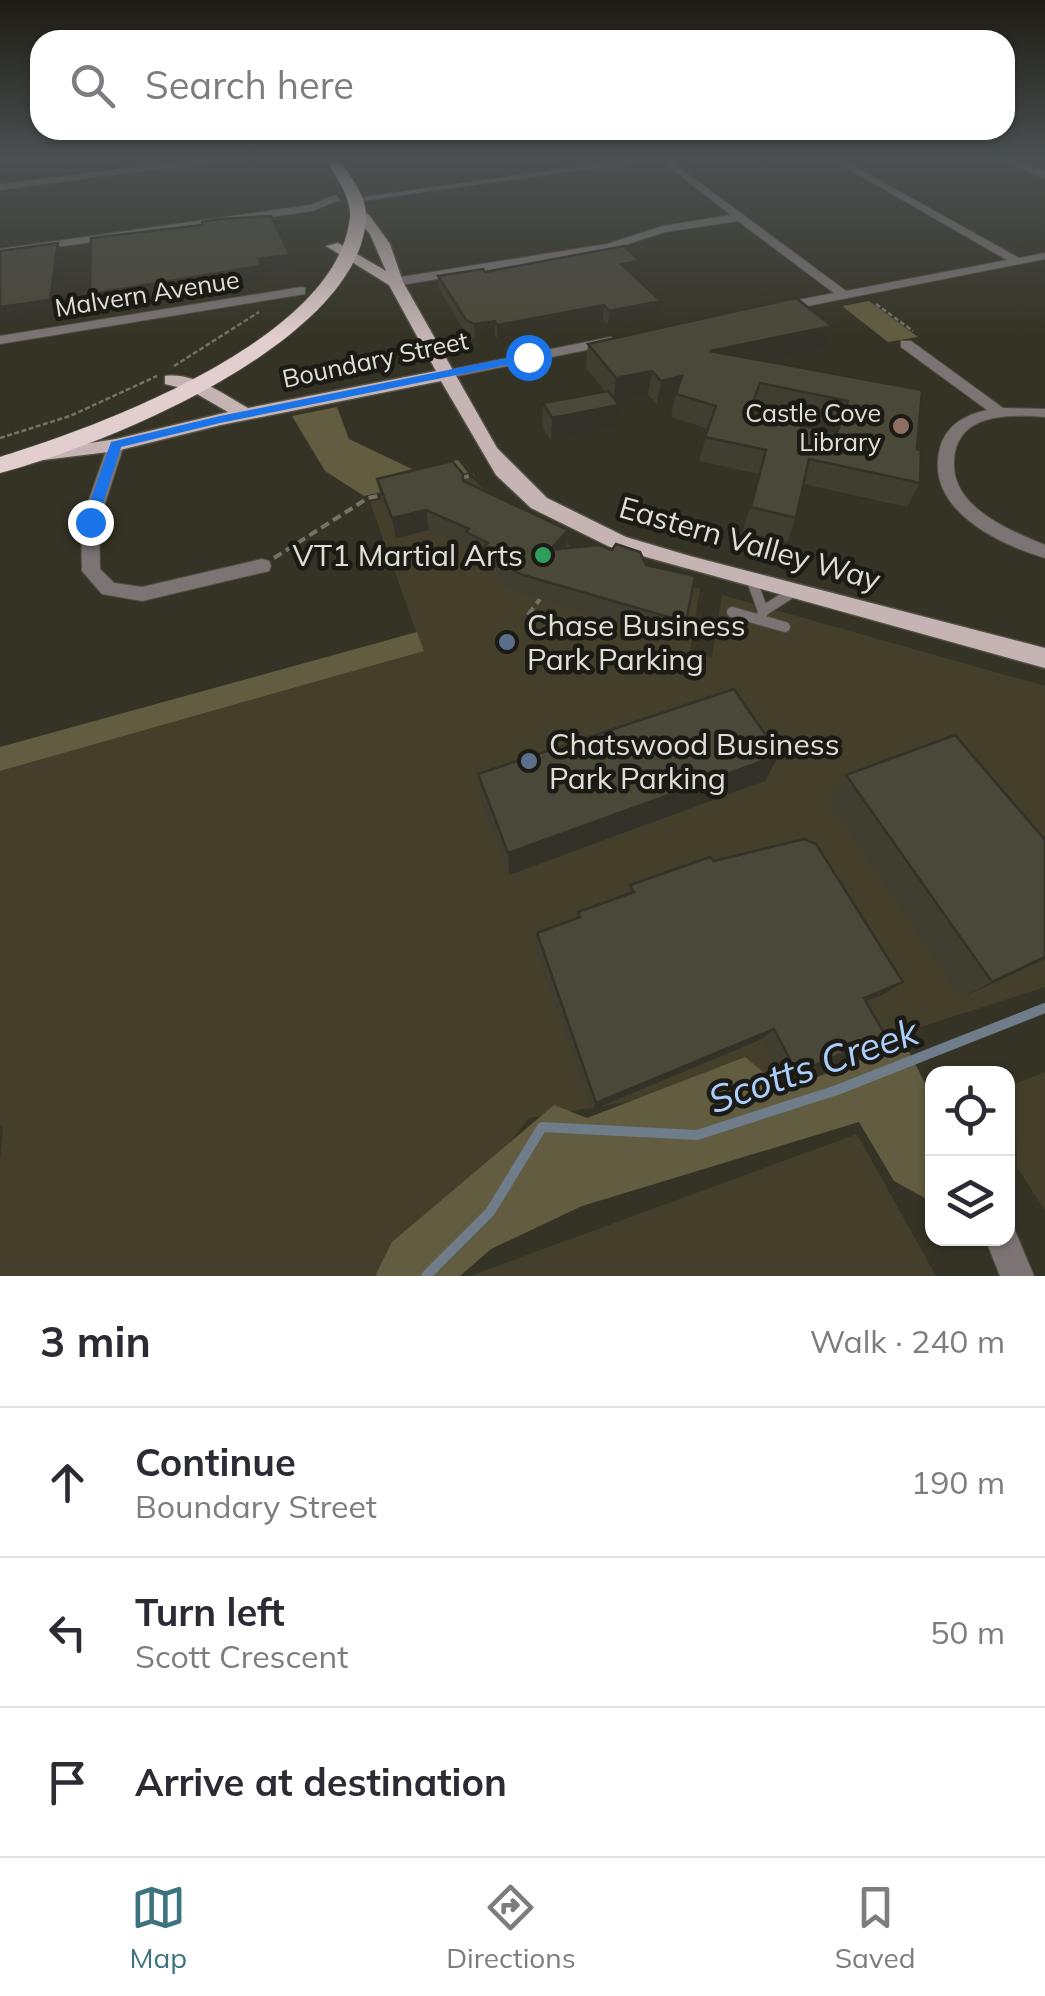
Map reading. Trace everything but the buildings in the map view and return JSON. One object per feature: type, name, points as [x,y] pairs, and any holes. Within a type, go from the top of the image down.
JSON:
[{"type":"highway","points":[[6,457],[71,423],[171,380],[253,332],[341,252],[339,220]]},
{"type":"highway","points":[[6,457],[98,431],[196,386],[248,356],[322,293],[351,220]]},
{"type":"main road","name":"Eastern Valley Way","points":[[367,220],[396,273],[395,282],[488,450],[539,503],[618,542],[1045,658]]},
{"type":"main road","points":[[341,252],[395,282]]},
{"type":"main road","name":"Boundary Street","points":[[6,457],[116,444],[448,374]]},
{"type":"main road","points":[[171,380],[196,386],[246,414]]},
{"type":"street","points":[[0,252],[230,220]]},
{"type":"street","points":[[395,282],[609,247],[663,229],[724,220]]},
{"type":"street","points":[[743,220],[844,295]]},
{"type":"street","points":[[943,220],[1017,261]]},
{"type":"street","points":[[770,310],[1045,256]]},
{"type":"street","name":"Malvern Avenue","points":[[0,340],[301,291]]},
{"type":"street","name":"Boundary Street","points":[[448,374],[621,339]]},
{"type":"street","points":[[911,339],[998,412]]},
{"type":"street","points":[[1045,412],[998,412],[964,423],[949,441],[946,458],[950,486],[963,505],[988,525],[1045,552]]},
{"type":"street","points":[[116,444],[90,522],[92,571],[109,589],[142,594],[262,566]]},
{"type":"street","points":[[1005,1246],[1017,1276]]},
{"type":"lane","points":[[752,581],[762,615]]},
{"type":"lane","points":[[762,615],[793,592]]},
{"type":"lane","points":[[732,612],[762,615],[785,627]]},
{"type":"path","points":[[868,298],[911,339]]},
{"type":"path","points":[[0,438],[70,416],[149,380],[266,306]]},
{"type":"path","points":[[456,479],[474,475]]},
{"type":"path","points":[[262,566],[368,498],[386,494]]},
{"type":"path","points":[[528,615],[547,590]]},
{"type":"shaded area","points":[[869,301],[918,337],[888,342],[842,306]]},
{"type":"shaded area","points":[[337,407],[349,439],[414,470],[458,460],[468,473],[364,496],[325,471],[292,416]]},
{"type":"shaded area","points":[[472,478],[504,508],[586,555],[700,589],[690,651],[712,657],[722,595],[1045,686],[1045,987],[753,1081],[529,1118],[404,1276],[0,1276],[0,771],[423,651],[370,502]]},
{"type":"shaded area","points":[[417,632],[424,651],[0,771],[0,747]]},
{"type":"shaded area","points":[[904,1042],[925,1083],[925,1198],[894,1181],[859,1122],[582,1206],[491,1249],[460,1276],[375,1276],[392,1242],[554,1105],[587,1118],[745,1057],[785,1090]]},
{"type":"shaded area","points":[[1045,1072],[1045,1211],[1017,1167],[1015,1084]]},
{"type":"shaded area","points":[[857,1134],[936,1276],[470,1276]]},
{"type":"waterway","name":"Scotts Creek","points":[[426,1276],[490,1212],[542,1127],[697,1135],[837,1090],[1045,1008]]},
{"type":"place","name":"Castle Cove Library","points":[[901,426]]},
{"type":"place","name":"VT1 Martial Arts","points":[[543,555]]},
{"type":"place","name":"Chase Business Park Parking","points":[[507,642]]},
{"type":"place","name":"Chatswood Business Park Parking","points":[[529,761]]},
{"type":"route","points":[[90,522],[116,444],[528,357]]}]
